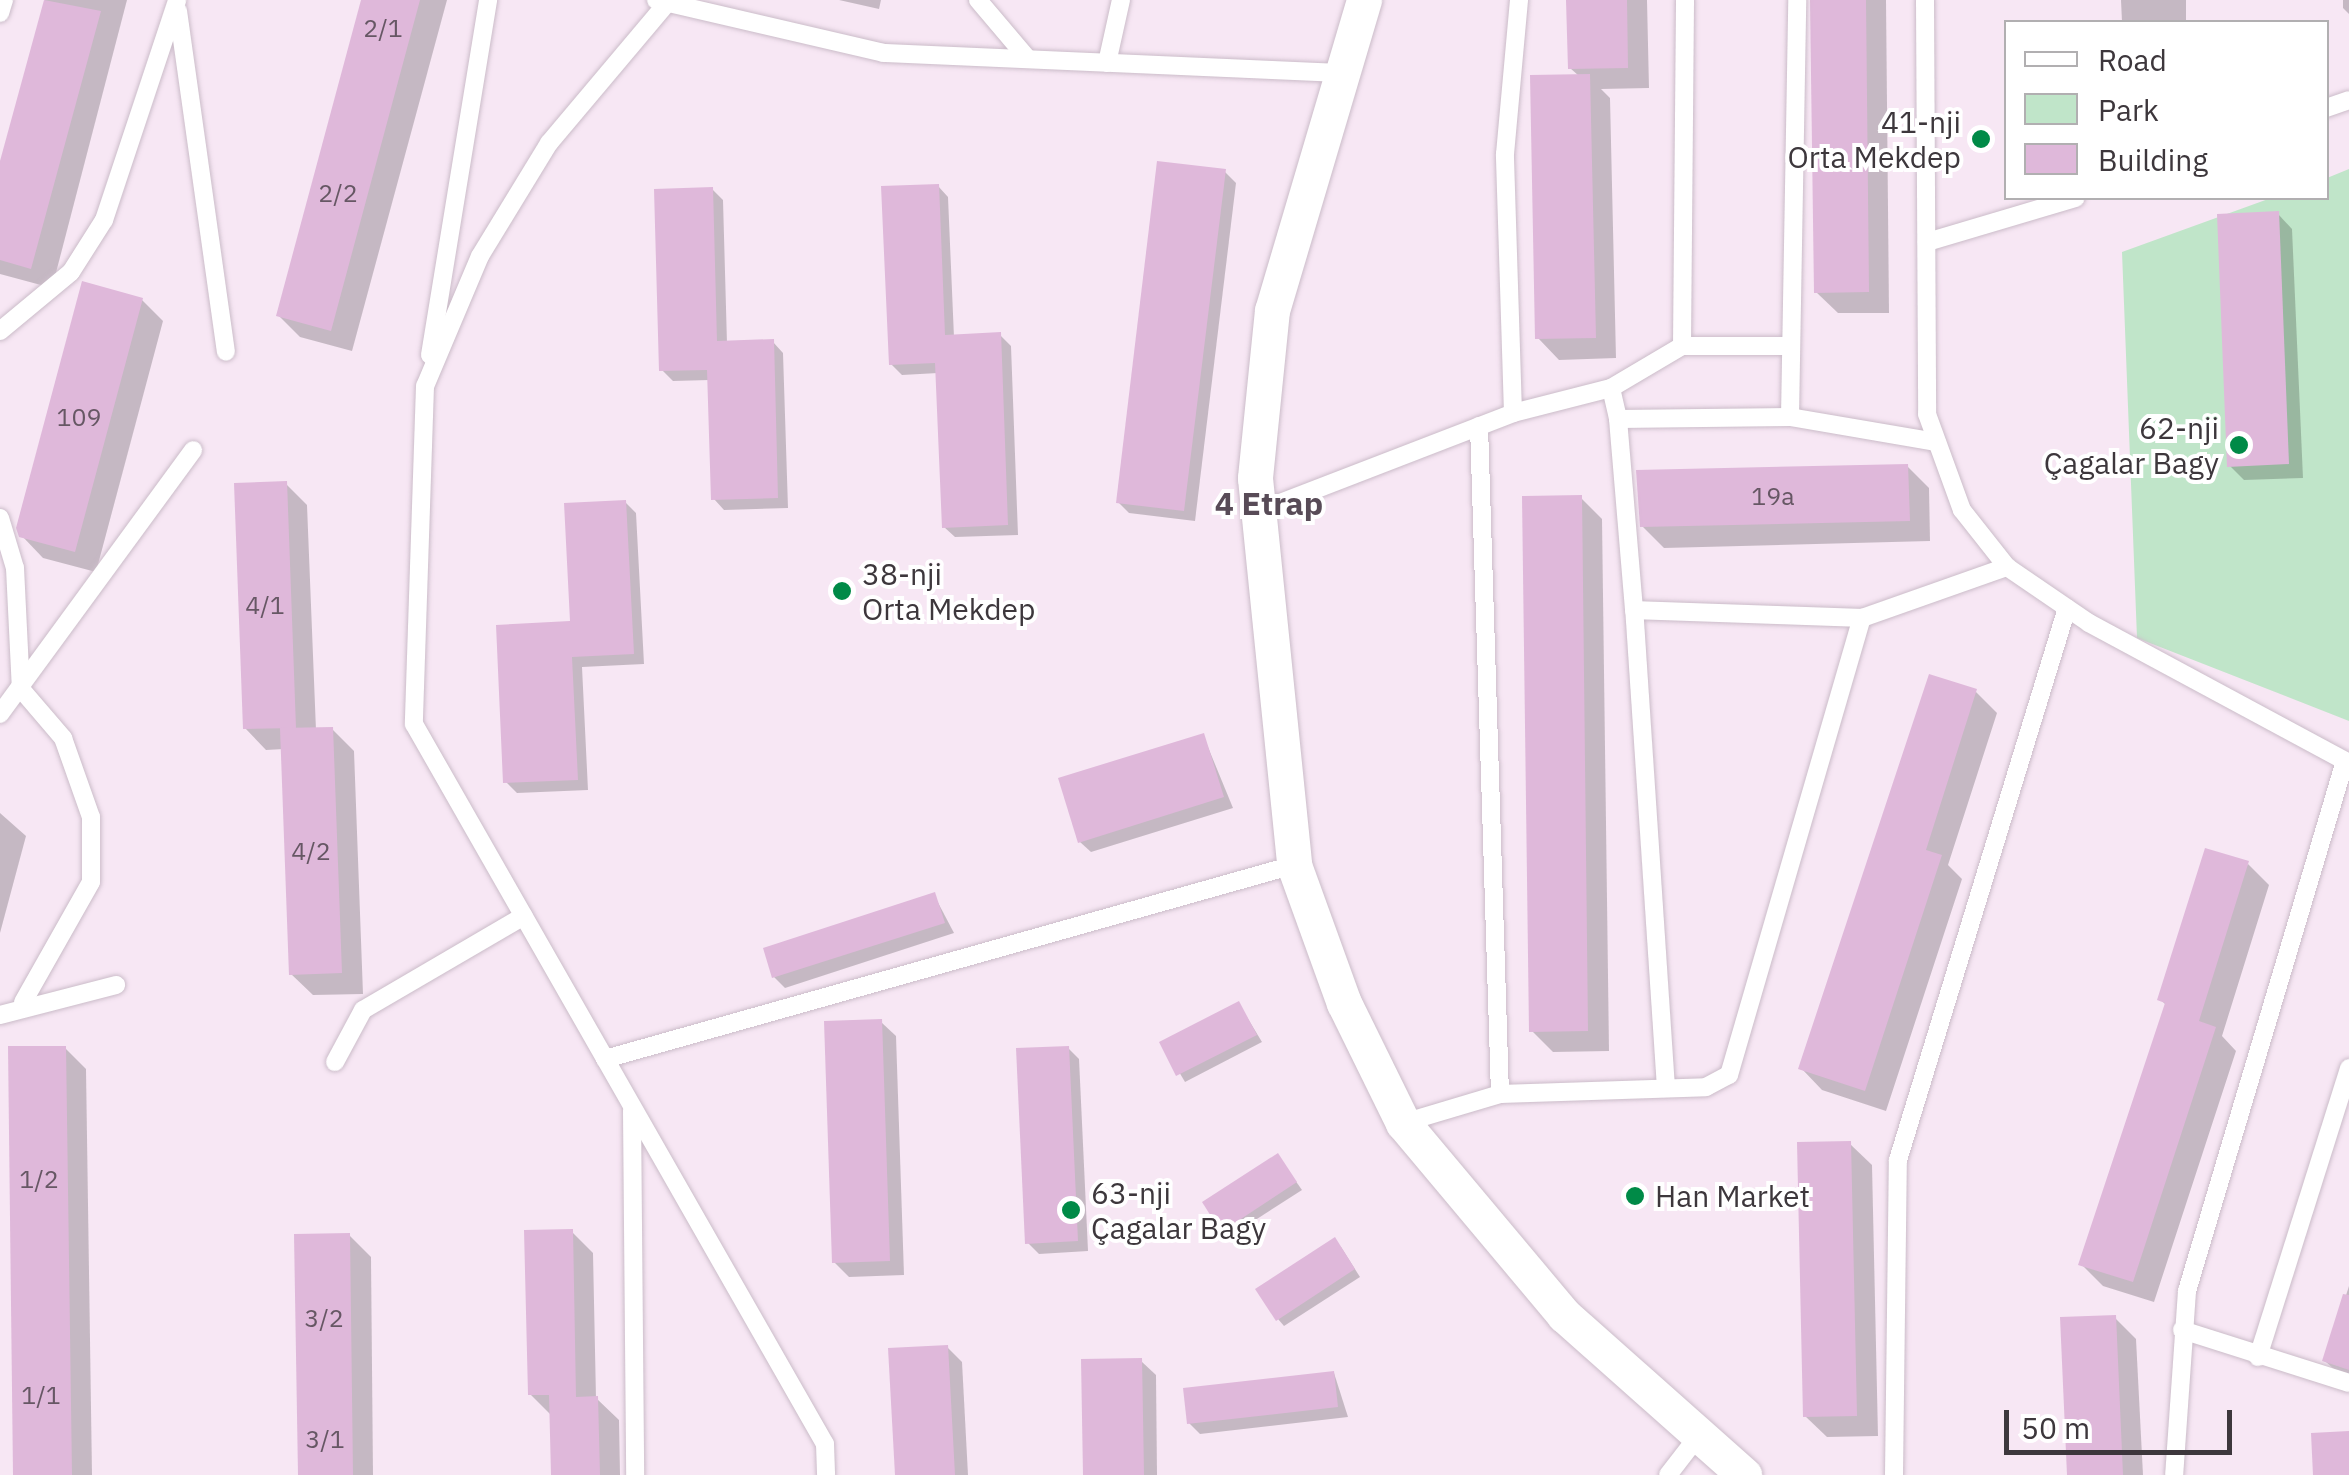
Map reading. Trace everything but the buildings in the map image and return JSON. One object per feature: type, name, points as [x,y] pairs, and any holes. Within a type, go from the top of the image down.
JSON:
[{"type":"street","points":[[1364,0],[1272,310],[1256,512],[1294,865],[1344,1003],[1403,1123],[1564,1315],[1744,1475]]},
{"type":"lane","points":[[0,13],[4,0]]},
{"type":"lane","points":[[0,331],[71,272],[104,220],[177,0]]},
{"type":"lane","points":[[177,0],[226,352]]},
{"type":"lane","points":[[488,0],[425,386],[414,724],[825,1444],[826,1475]]},
{"type":"lane","points":[[978,0],[1028,59]]},
{"type":"lane","points":[[1107,62],[1121,0]]},
{"type":"lane","points":[[1513,413],[1505,154],[1519,0]]},
{"type":"lane","points":[[1682,346],[1685,0]]},
{"type":"lane","points":[[1790,416],[1797,0]]},
{"type":"lane","points":[[1925,0],[1927,414],[1962,510],[2007,567],[2067,608],[2347,761],[2199,1242],[2182,1330],[2174,1475]]},
{"type":"lane","points":[[425,386],[480,256],[549,143],[661,1],[882,53],[1342,73]]},
{"type":"lane","points":[[1927,242],[2069,200]]},
{"type":"lane","points":[[1256,512],[1513,413],[1611,388],[1682,346],[1791,346]]},
{"type":"lane","points":[[1611,388],[1618,419],[1634,610],[1666,1088]]},
{"type":"lane","points":[[1618,419],[1790,416],[1937,442]]},
{"type":"lane","points":[[1480,426],[1500,1094]]},
{"type":"lane","points":[[0,714],[192,450]]},
{"type":"lane","points":[[0,518],[14,568],[21,689],[64,738],[91,817],[90,882],[23,1002]]},
{"type":"lane","points":[[1634,610],[1862,618],[2007,567]]},
{"type":"lane","points":[[1894,1475],[1898,1160],[2067,608]]},
{"type":"lane","points":[[1403,1123],[1500,1094],[1706,1087],[1730,1074],[1744,1043],[1862,618]]},
{"type":"lane","points":[[605,1059],[1294,865]]},
{"type":"lane","points":[[335,1062],[363,1010],[524,916]]},
{"type":"lane","points":[[0,1015],[23,1002],[116,985]]},
{"type":"lane","points":[[2258,1357],[2349,1068]]},
{"type":"lane","points":[[632,1110],[635,1475]]},
{"type":"lane","points":[[2182,1330],[2349,1383]]},
{"type":"lane","points":[[1668,1475],[1699,1435]]},
{"type":"green space","name":"62-nji Çagalar Bagy","points":[[2349,169],[2349,721],[2137,638],[2122,252],[2265,200],[2329,200],[2329,177]]},
{"type":"place","name":"41-nji Orta Mekdep","points":[[1981,139]]},
{"type":"place","name":"62-nji Çagalar Bagy","points":[[2239,445]]},
{"type":"place","name":"38-nji Orta Mekdep","points":[[842,591]]},
{"type":"place","name":"Han Market","points":[[1635,1196]]},
{"type":"place","name":"63-nji Çagalar Bagy","points":[[1071,1210]]},
{"type":"district","name":"4 Etrap","points":[[1269,503]]}]
